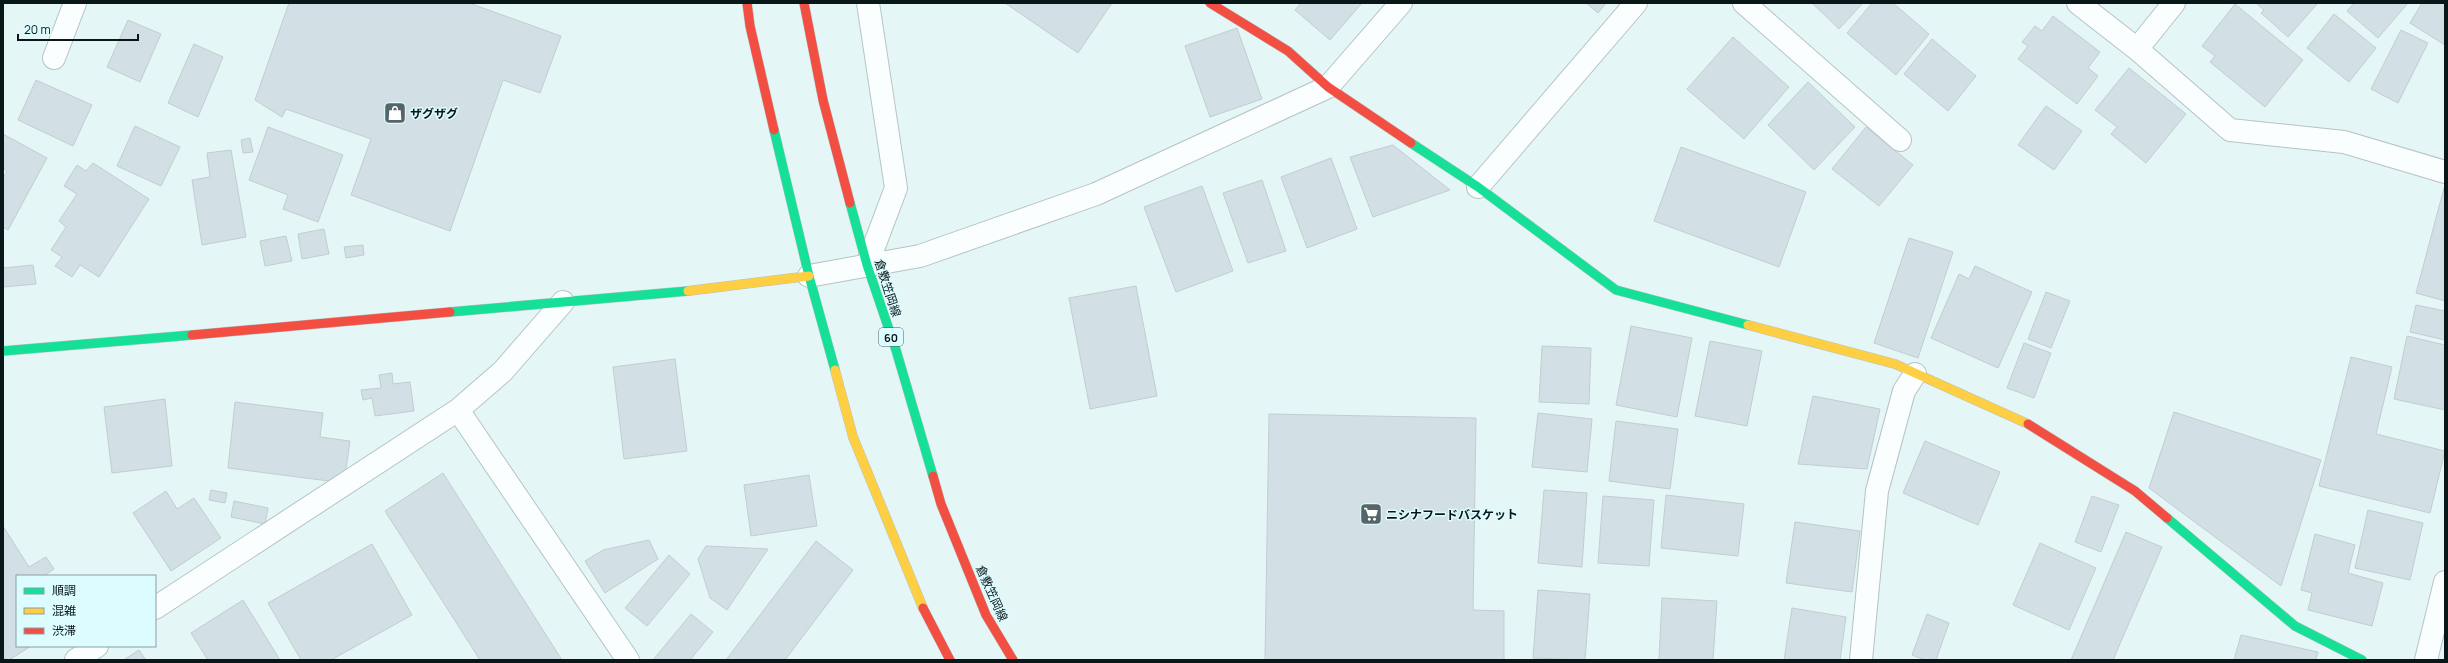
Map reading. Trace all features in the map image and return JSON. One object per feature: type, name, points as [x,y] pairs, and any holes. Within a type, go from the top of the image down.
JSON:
[{"type":"street","points":[[54,58],[75,3]]},
{"type":"street","points":[[738,3],[750,26]]},
{"type":"street","points":[[747,3],[750,26],[809,276],[853,437],[917,597],[950,660]]},
{"type":"street","name":"倉敷笠岡線","points":[[804,3],[823,100],[867,265],[896,350],[941,504],[986,615],[1013,660]]},
{"type":"street","points":[[867,265],[896,188],[868,3]]},
{"type":"street","points":[[1210,3],[1288,51],[1328,87],[1478,187],[1616,290],[1895,364],[2027,423],[2135,491],[2295,626],[2362,660]]},
{"type":"street","points":[[3,350],[727,288],[809,276],[920,256],[1096,194],[1328,87],[1401,3]]},
{"type":"street","points":[[1478,187],[1636,3]]},
{"type":"street","points":[[1744,3],[1900,140]]},
{"type":"street","points":[[2078,3],[2137,49],[2230,130],[2344,142],[2445,172]]},
{"type":"street","points":[[2137,49],[2174,3]]},
{"type":"street","points":[[156,607],[458,410],[503,371],[563,302]]},
{"type":"street","points":[[1860,660],[1877,491],[1904,392],[1915,374]]},
{"type":"street","points":[[458,410],[628,660]]},
{"type":"street","points":[[2426,660],[2445,582]]},
{"type":"street","points":[[76,660],[96,647]]},
{"type":"building","name":"ザグザグ","points":[[289,3],[469,3],[561,36],[540,93],[503,80],[450,231],[351,195],[371,139],[286,109],[282,117],[255,100]]},
{"type":"building","points":[[1005,3],[1112,3],[1078,53]]},
{"type":"building","points":[[1301,3],[1362,3],[1330,40],[1295,10]]},
{"type":"building","points":[[1586,3],[1606,3],[1598,13]]},
{"type":"building","points":[[1812,3],[1863,3],[1839,29]]},
{"type":"building","points":[[1872,3],[1893,3],[1929,34],[1896,75],[1847,33]]},
{"type":"building","points":[[2256,3],[2318,3],[2288,37],[2261,13],[2264,10]]},
{"type":"building","points":[[2354,3],[2408,3],[2378,38],[2347,11]]},
{"type":"building","points":[[2422,3],[2445,3],[2445,45],[2410,23]]},
{"type":"building","points":[[2235,4],[2303,60],[2265,107],[2210,62],[2215,56],[2202,46]]},
{"type":"building","points":[[2334,14],[2376,48],[2349,82],[2307,48]]},
{"type":"building","points":[[2053,16],[2100,52],[2088,68],[2098,76],[2077,104],[2018,59],[2028,46],[2022,42],[2035,26],[2042,31]]},
{"type":"building","points":[[128,20],[161,34],[140,82],[107,67]]},
{"type":"building","points":[[1237,28],[1262,99],[1210,117],[1185,46]]},
{"type":"building","points":[[2401,30],[2428,43],[2398,103],[2371,89]]},
{"type":"building","points":[[1733,37],[1789,87],[1744,139],[1687,89]]},
{"type":"building","points":[[1932,39],[1976,76],[1948,111],[1904,74]]},
{"type":"building","points":[[194,44],[223,57],[198,117],[168,103]]},
{"type":"building","points":[[2129,68],[2186,114],[2146,163],[2111,134],[2117,127],[2095,110]]},
{"type":"building","points":[[36,80],[92,105],[73,146],[18,120]]},
{"type":"building","points":[[1808,82],[1855,127],[1814,170],[1768,125]]},
{"type":"building","points":[[2046,106],[2082,131],[2054,170],[2018,145]]},
{"type":"building","points":[[135,126],[180,147],[161,186],[117,166]]},
{"type":"building","points":[[268,127],[343,155],[318,222],[283,209],[288,195],[249,180]]},
{"type":"building","points":[[1866,127],[1913,165],[1879,206],[1832,169]]},
{"type":"building","points":[[3,134],[47,158],[8,230],[3,227],[3,178],[7,171],[3,168]]},
{"type":"building","points":[[250,138],[253,152],[243,153],[241,140]]},
{"type":"building","points":[[1393,145],[1450,190],[1373,217],[1350,157]]},
{"type":"building","points":[[1681,147],[1806,192],[1779,267],[1654,221]]},
{"type":"building","points":[[231,150],[246,237],[202,245],[192,180],[210,177],[207,153]]},
{"type":"building","points":[[1331,158],[1357,229],[1307,248],[1281,177]]},
{"type":"building","points":[[93,163],[149,199],[99,277],[80,265],[72,277],[55,266],[62,257],[51,250],[66,227],[59,221],[77,194],[64,186],[77,165],[86,171]]},
{"type":"building","points":[[1262,180],[1286,251],[1248,263],[1223,193]]},
{"type":"building","points":[[1202,186],[1233,271],[1176,292],[1144,207]]},
{"type":"building","points":[[2445,188],[2445,301],[2416,293]]},
{"type":"building","points":[[324,229],[329,254],[302,259],[298,234]]},
{"type":"building","points":[[286,236],[292,261],[265,266],[260,241]]},
{"type":"building","points":[[1909,238],[1953,252],[1918,358],[1874,343]]},
{"type":"building","points":[[363,245],[364,255],[346,258],[344,247]]},
{"type":"building","points":[[33,265],[36,284],[3,287],[3,268]]},
{"type":"building","points":[[1975,266],[2032,292],[1998,368],[1931,338],[1959,274],[1969,279]]},
{"type":"building","points":[[1136,286],[1157,396],[1090,409],[1069,298]]},
{"type":"building","points":[[2046,292],[2070,301],[2051,348],[2028,339]]},
{"type":"building","points":[[2416,305],[2445,311],[2445,340],[2410,332]]},
{"type":"building","points":[[1631,326],[1692,338],[1677,417],[1616,405]]},
{"type":"building","points":[[2407,336],[2445,345],[2445,410],[2394,399]]},
{"type":"building","points":[[1710,341],[1762,351],[1747,426],[1695,416]]},
{"type":"building","points":[[2024,343],[2051,353],[2034,398],[2007,388]]},
{"type":"building","points":[[1542,346],[1591,348],[1589,404],[1539,402]]},
{"type":"building","points":[[2351,357],[2392,367],[2376,434],[2445,451],[2430,513],[2319,486]]},
{"type":"building","points":[[675,359],[687,451],[624,459],[613,367]]},
{"type":"building","points":[[392,373],[393,384],[410,382],[414,411],[375,416],[372,398],[363,400],[361,390],[381,388],[379,375]]},
{"type":"building","points":[[1813,396],[1880,409],[1867,469],[1798,464]]},
{"type":"building","points":[[165,399],[172,466],[112,473],[104,407]]},
{"type":"building","points":[[235,402],[323,413],[320,437],[350,441],[344,483],[228,468]]},
{"type":"building","points":[[2174,412],[2321,460],[2281,586],[2149,488]]},
{"type":"building","points":[[1538,413],[1592,419],[1587,472],[1532,467]]},
{"type":"building","name":"ニシナフードバスケット","points":[[1269,414],[1476,418],[1473,610],[1504,611],[1504,660],[1265,660]]},
{"type":"building","points":[[1616,421],[1678,429],[1670,489],[1609,481]]},
{"type":"building","points":[[1925,441],[2000,472],[1978,525],[1903,493]]},
{"type":"building","points":[[443,473],[562,660],[480,660],[385,511]]},
{"type":"building","points":[[809,475],[817,526],[751,536],[744,485]]},
{"type":"building","points":[[211,490],[227,493],[225,503],[209,500]]},
{"type":"building","points":[[1544,490],[1587,493],[1582,567],[1538,563]]},
{"type":"building","points":[[166,491],[177,509],[194,498],[221,538],[171,571],[133,513]]},
{"type":"building","points":[[1666,495],[1744,504],[1738,556],[1661,548]]},
{"type":"building","points":[[1603,496],[1654,500],[1649,566],[1598,563]]},
{"type":"building","points":[[2092,496],[2119,505],[2101,552],[2075,542]]},
{"type":"building","points":[[234,501],[268,508],[265,524],[231,517]]},
{"type":"building","points":[[2368,510],[2423,523],[2410,580],[2355,568]]},
{"type":"building","points":[[1795,522],[1860,531],[1852,592],[1786,583]]},
{"type":"building","points":[[3,526],[29,567],[46,557],[54,569],[45,575],[16,575],[16,647],[29,647],[9,660],[3,658]]},
{"type":"building","points":[[2126,532],[2162,547],[2113,660],[2071,660]]},
{"type":"building","points":[[2315,534],[2355,545],[2348,573],[2383,583],[2372,626],[2308,610],[2312,593],[2301,590]]},
{"type":"building","points":[[649,540],[658,559],[605,593],[585,561],[603,550]]},
{"type":"building","points":[[816,541],[853,570],[785,660],[726,660]]},
{"type":"building","points":[[2040,543],[2096,568],[2069,630],[2013,605]]},
{"type":"building","points":[[372,544],[412,615],[331,660],[301,660],[268,603]]},
{"type":"building","points":[[706,546],[768,549],[727,610],[710,598],[698,559]]},
{"type":"building","points":[[669,555],[690,574],[647,626],[625,608]]},
{"type":"building","points":[[1538,590],[1590,594],[1585,660],[1533,658]]},
{"type":"building","points":[[1662,598],[1717,601],[1713,660],[1659,660]]},
{"type":"building","points":[[243,600],[280,660],[208,660],[191,633]]},
{"type":"building","points":[[1792,608],[1846,617],[1840,660],[1784,660]]},
{"type":"building","points":[[691,614],[713,632],[690,660],[653,660]]},
{"type":"building","points":[[1927,614],[1949,623],[1936,660],[1925,660],[1912,655]]},
{"type":"building","points":[[2241,635],[2318,652],[2316,660],[2234,660]]},
{"type":"building","points":[[139,650],[146,660],[125,659]]},
{"type":"traffic: fast","points":[[774,130],[809,276],[835,370]]},
{"type":"traffic: fast","points":[[1411,143],[1478,187],[1616,290],[1748,325]]},
{"type":"traffic: fast","points":[[850,203],[867,265],[896,350],[933,476]]},
{"type":"traffic: fast","points":[[450,312],[688,291]]},
{"type":"traffic: fast","points":[[3,351],[192,335]]},
{"type":"traffic: fast","points":[[2167,518],[2295,626],[2362,660]]},
{"type":"traffic: slow","points":[[688,291],[809,276]]},
{"type":"traffic: slow","points":[[1748,325],[1895,364],[2028,424]]},
{"type":"traffic: slow","points":[[835,370],[853,437],[923,608]]},
{"type":"traffic: jam","points":[[747,3],[750,26],[774,130]]},
{"type":"traffic: jam","points":[[804,3],[823,100],[850,203]]},
{"type":"traffic: jam","points":[[1210,3],[1288,51],[1328,87],[1411,143]]},
{"type":"traffic: jam","points":[[192,335],[450,312]]},
{"type":"traffic: jam","points":[[2028,424],[2135,491],[2167,518]]},
{"type":"traffic: jam","points":[[933,476],[941,504],[986,615],[1013,660]]},
{"type":"traffic: jam","points":[[923,608],[950,660]]},
{"type":"place","name":"ザグザグ","points":[[395,113]]},
{"type":"place","name":"ニシナフードバスケット","points":[[1371,514]]}]
